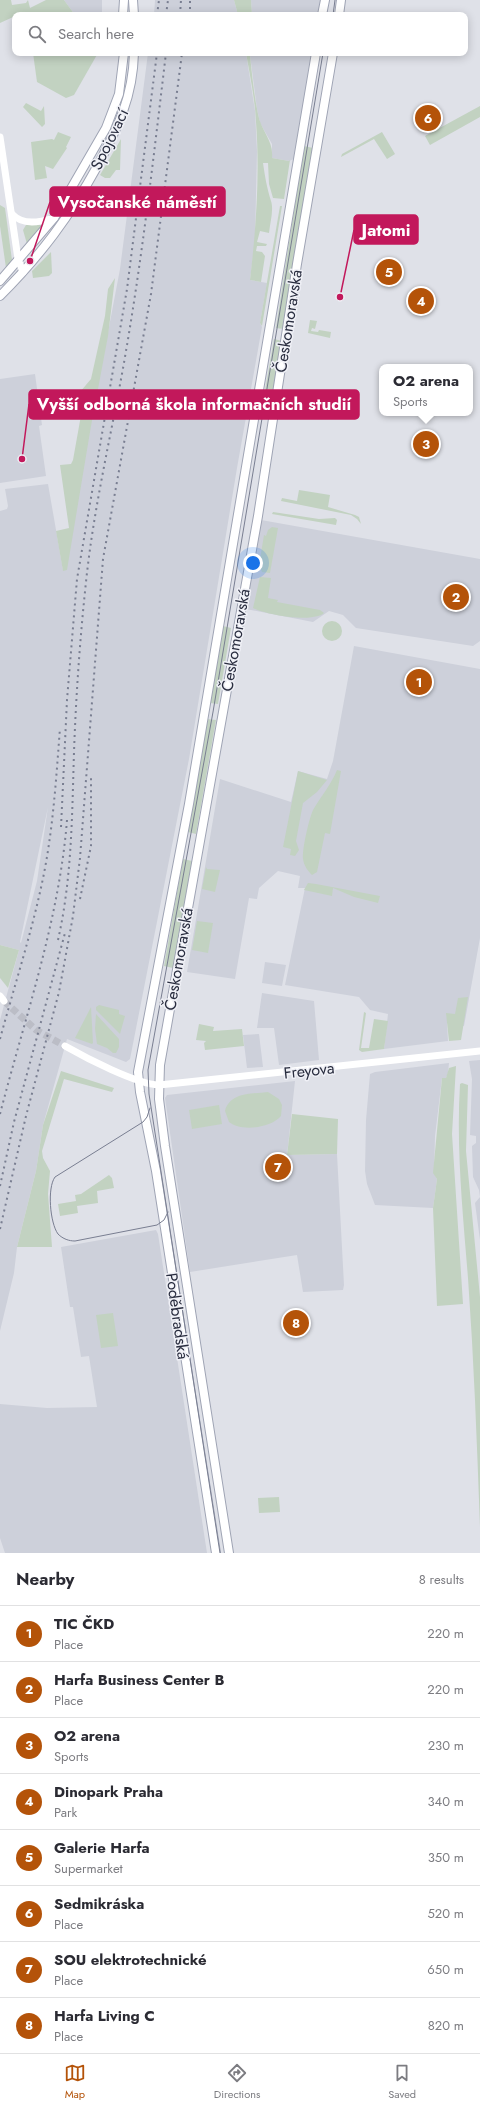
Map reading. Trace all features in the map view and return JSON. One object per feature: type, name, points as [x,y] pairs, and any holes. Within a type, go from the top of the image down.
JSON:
[{"type":"main road","points":[[123,12],[124,0]]},
{"type":"main road","points":[[134,0],[134,12]]},
{"type":"main road","points":[[323,12],[325,0]]},
{"type":"main road","points":[[339,12],[341,0]]},
{"type":"main road","name":"Spojovací","points":[[18,258],[54,218],[110,120],[119,94],[124,56]]},
{"type":"main road","name":"Spojovací","points":[[23,272],[52,239],[74,208],[119,124],[130,91],[134,56]]},
{"type":"main road","name":"Českomoravská","points":[[138,1079],[146,1020],[189,804],[315,56]]},
{"type":"main road","name":"Českomoravská","points":[[159,1085],[164,1035],[258,516],[298,257],[332,56]]},
{"type":"main road","points":[[0,137],[18,258],[23,272],[0,296]]},
{"type":"main road","points":[[12,214],[20,221],[33,222],[54,218]]},
{"type":"main road","points":[[0,281],[18,258]]},
{"type":"main road","name":"Freyova","points":[[65,1046],[88,1059],[138,1079],[159,1085],[480,1052]]},
{"type":"main road","name":"Poděbradská","points":[[138,1079],[156,1171],[216,1553]]},
{"type":"main road","name":"Poděbradská","points":[[159,1085],[166,1153],[229,1553]]},
{"type":"shaded area","points":[[64,0],[102,0],[102,12],[73,12]]},
{"type":"shaded area","points":[[155,0],[234,0],[237,12],[154,12]]},
{"type":"shaded area","points":[[251,0],[322,0],[320,12],[252,12]]},
{"type":"shaded area","points":[[148,56],[246,56],[255,111],[257,151],[255,240],[250,280],[267,283],[260,323],[262,327],[189,759],[130,1059],[126,1062],[67,1039],[43,1125],[36,1171],[17,1247],[14,1273],[0,1331],[0,1020],[19,950],[0,945],[0,511],[7,509],[8,506],[5,489],[48,484],[63,570],[120,269]],"holes":[[[48,807],[37,881],[21,943],[20,942]]]},
{"type":"shaded area","points":[[250,56],[311,56],[294,159],[289,161],[272,158],[272,144],[260,123]]},
{"type":"shaded area","points":[[35,374],[42,425],[39,426],[46,476],[0,483],[0,379]]},
{"type":"shaded area","points":[[261,520],[480,559],[480,641],[473,646],[356,628],[343,615],[329,611],[313,622],[246,609]]},
{"type":"shaded area","points":[[354,646],[480,669],[480,938],[464,1026],[447,1023],[448,1041],[384,1049],[388,1014],[370,1010],[359,997],[285,985],[305,888],[298,888],[300,876],[278,871],[259,888],[257,899],[249,898],[235,979],[187,972],[220,779],[291,802],[298,771],[327,779],[333,761]]},
{"type":"shaded area","points":[[265,962],[286,965],[282,986],[262,983]]},
{"type":"shaded area","points":[[262,993],[314,1001],[319,1060],[279,1065],[274,1028],[257,1028]]},
{"type":"shaded area","points":[[259,1034],[263,1067],[247,1068],[243,1035]]},
{"type":"shaded area","points":[[480,1060],[480,1197],[479,1190],[473,1177],[472,1146],[476,1143],[476,1136],[470,1135],[472,1079],[469,1061]]},
{"type":"shaded area","points":[[449,1063],[446,1078],[442,1078],[435,1136],[434,1173],[437,1179],[433,1208],[375,1205],[367,1184],[365,1171],[366,1120],[370,1074],[375,1072]]},
{"type":"shaded area","points":[[295,1081],[287,1155],[337,1154],[344,1285],[343,1290],[303,1292],[297,1255],[190,1272],[165,1098],[167,1095]]},
{"type":"shaded area","points":[[480,1197],[480,1240],[475,1203]]},
{"type":"shaded area","points":[[156,1230],[158,1234],[207,1553],[5,1553],[0,1538],[0,1404],[47,1408],[97,1407],[89,1356],[81,1357],[73,1307],[70,1307],[61,1247]]},
{"type":"green space","points":[[0,0],[11,0],[12,5],[26,3],[28,0],[30,8],[46,0],[64,0],[73,12],[12,12],[12,18],[0,23]]},
{"type":"green space","points":[[234,0],[251,0],[252,12],[237,12]]},
{"type":"green space","points":[[33,56],[96,56],[74,95],[66,98],[37,82]]},
{"type":"green space","points":[[247,56],[250,56],[255,100],[262,126],[271,146],[272,158],[290,160],[284,199],[273,198],[269,184],[268,163],[263,163],[272,205],[272,217],[269,233],[260,231],[257,242],[267,244],[266,246],[257,246],[256,251],[262,252],[265,256],[261,282],[250,280],[256,221],[258,162],[255,105]]},
{"type":"green space","points":[[26,103],[41,111],[44,106],[45,124],[42,127],[23,107]]},
{"type":"green space","points":[[480,106],[480,117],[430,145],[425,136]]},
{"type":"green space","points":[[58,132],[71,137],[66,147],[67,148],[53,169],[45,166],[47,178],[35,180],[31,142],[54,140]]},
{"type":"green space","points":[[382,132],[395,154],[387,159],[374,139],[341,157],[342,154]]},
{"type":"green space","points":[[121,139],[120,170],[116,170],[110,178],[105,178],[100,175]]},
{"type":"green space","points":[[304,146],[313,148],[283,329],[276,328]]},
{"type":"green space","points":[[0,205],[5,208],[12,260],[6,268],[0,226]]},
{"type":"green space","points":[[280,206],[282,206],[262,326],[260,323]]},
{"type":"green space","points":[[26,225],[41,225],[42,228],[27,244],[23,230]]},
{"type":"green space","points":[[51,252],[52,273],[49,276],[33,278],[32,271]]},
{"type":"green space","points":[[115,278],[108,336],[91,426],[67,570],[63,571],[56,531],[69,528],[60,465],[71,464],[73,460],[83,404],[81,402],[80,392],[91,379],[105,316],[108,289]]},
{"type":"green space","points":[[310,320],[317,321],[315,329],[312,328],[311,331],[318,332],[319,330],[331,332],[330,338],[308,333]]},
{"type":"green space","points":[[274,339],[282,341],[272,404],[263,402]]},
{"type":"green space","points":[[299,490],[330,495],[328,507],[359,517],[361,524],[351,515],[281,501],[282,498],[297,501]]},
{"type":"green space","points":[[273,512],[319,519],[335,518],[337,520],[336,525],[272,514]]},
{"type":"green space","points":[[272,527],[278,528],[270,573],[262,572],[259,565],[264,535],[266,536],[268,530]]},
{"type":"green space","points":[[260,577],[271,578],[268,598],[278,600],[277,602],[320,610],[324,613],[318,616],[300,618],[268,613],[253,608]]},
{"type":"green space","points":[[332,621],[339,624],[342,631],[339,638],[332,641],[325,638],[322,631],[325,624]]},
{"type":"green space","points":[[223,626],[231,628],[218,704],[210,703]]},
{"type":"green space","points":[[207,719],[216,720],[196,834],[188,832]]},
{"type":"green space","points":[[337,770],[341,771],[330,834],[325,833],[317,872],[312,875],[306,868],[303,859],[308,827],[313,810],[329,786]]},
{"type":"green space","points":[[298,771],[327,780],[317,792],[303,803],[296,841],[299,850],[295,856],[290,855],[291,849],[283,847]]},
{"type":"green space","points":[[183,859],[192,861],[173,968],[164,966]]},
{"type":"green space","points":[[206,867],[207,869],[220,870],[215,892],[202,889]]},
{"type":"green space","points":[[308,883],[380,896],[378,903],[354,897],[333,888],[332,896],[304,890]]},
{"type":"green space","points":[[197,921],[213,923],[208,953],[192,950]]},
{"type":"green space","points":[[0,945],[19,950],[8,988],[0,978]]},
{"type":"green space","points":[[468,997],[461,1040],[449,1041],[446,1013],[455,1014],[458,998]]},
{"type":"green space","points":[[99,1005],[119,1010],[119,1014],[125,1016],[120,1034],[96,1010],[96,1007]]},
{"type":"green space","points":[[91,1007],[93,1043],[92,1044],[75,1038]]},
{"type":"green space","points":[[364,1012],[366,1013],[361,1048],[369,1048],[374,1019],[388,1021],[384,1049],[362,1052],[359,1050]]},
{"type":"green space","points":[[96,1014],[119,1039],[119,1047],[116,1053],[113,1053],[107,1048],[97,1044],[95,1029]]},
{"type":"green space","points":[[199,1024],[214,1027],[213,1031],[242,1029],[244,1046],[205,1050],[204,1043],[206,1041],[196,1040]]},
{"type":"green space","points":[[456,1066],[452,1134],[463,1304],[437,1306],[433,1208],[437,1179],[433,1173],[442,1078],[446,1078],[449,1068]]},
{"type":"green space","points":[[61,1071],[114,1088],[112,1092],[64,1079],[42,1151],[43,1158],[50,1171],[48,1194],[52,1247],[17,1247],[36,1171],[43,1125]]},
{"type":"green space","points":[[462,1083],[468,1085],[466,1151],[480,1297],[480,1527],[472,1340],[459,1157],[459,1108],[460,1084]]},
{"type":"green space","points":[[268,1092],[279,1099],[282,1105],[281,1116],[276,1120],[263,1126],[248,1128],[234,1125],[229,1122],[225,1111],[232,1100],[242,1095]]},
{"type":"green space","points":[[219,1105],[222,1124],[192,1129],[189,1110]]},
{"type":"green space","points":[[292,1114],[338,1119],[337,1154],[287,1155]]},
{"type":"green space","points":[[109,1175],[112,1178],[114,1188],[97,1191],[98,1203],[77,1206],[78,1213],[60,1216],[58,1204],[76,1201],[75,1195],[81,1194]]},
{"type":"green space","points":[[113,1313],[118,1346],[101,1348],[96,1315]]},
{"type":"green space","points":[[279,1497],[280,1512],[259,1513],[258,1498]]},
{"type":"tunnel","points":[[4,1001],[36,1030],[65,1046]]},
{"type":"tram line","points":[[333,12],[335,0]]},
{"type":"tram line","points":[[220,1553],[149,1094],[148,1070],[213,712],[322,56]]},
{"type":"tram line","points":[[150,1108],[147,1117],[143,1122],[55,1177],[50,1197],[51,1214],[58,1234],[66,1239],[75,1241],[157,1225],[164,1220],[168,1212]]},
{"type":"railway","points":[[157,12],[159,0]]},
{"type":"railway","points":[[166,12],[168,0]]},
{"type":"railway","points":[[180,12],[181,0]]},
{"type":"railway","points":[[190,0],[190,12]]},
{"type":"railway","points":[[61,827],[67,700],[77,579],[127,289],[157,56]]},
{"type":"railway","points":[[58,940],[63,917],[69,870],[77,688],[89,553],[121,380],[138,277],[166,56]]},
{"type":"railway","points":[[0,1229],[26,1116],[59,992],[73,916],[80,858],[103,559],[151,294],[182,56]]},
{"type":"railway","points":[[0,1039],[33,922],[46,864],[54,806],[60,728]]},
{"type":"railway","points":[[80,899],[91,846],[91,776]]},
{"type":"railway","points":[[0,1114],[49,932],[63,858],[67,820]]},
{"type":"railway","points":[[0,1186],[14,1122],[65,933]]},
{"type":"place","name":"Sedmikráska","points":[[428,118]]},
{"type":"place","name":"Vysočanské náměstí","points":[[30,261]]},
{"type":"place","name":"Galerie Harfa","points":[[389,272]]},
{"type":"place","name":"Jatomi","points":[[340,297]]},
{"type":"place","name":"Dinopark Praha","points":[[421,301]]},
{"type":"place","name":"O2 arena","points":[[426,444]]},
{"type":"place","name":"Vyšší odborná škola informačních studií","points":[[22,459]]},
{"type":"place","name":"Harfa Business Center B","points":[[456,597]]},
{"type":"place","name":"TIC ČKD","points":[[419,682]]},
{"type":"place","name":"SOU elektrotechnické","points":[[278,1167]]},
{"type":"place","name":"Harfa Living C","points":[[296,1323]]}]
